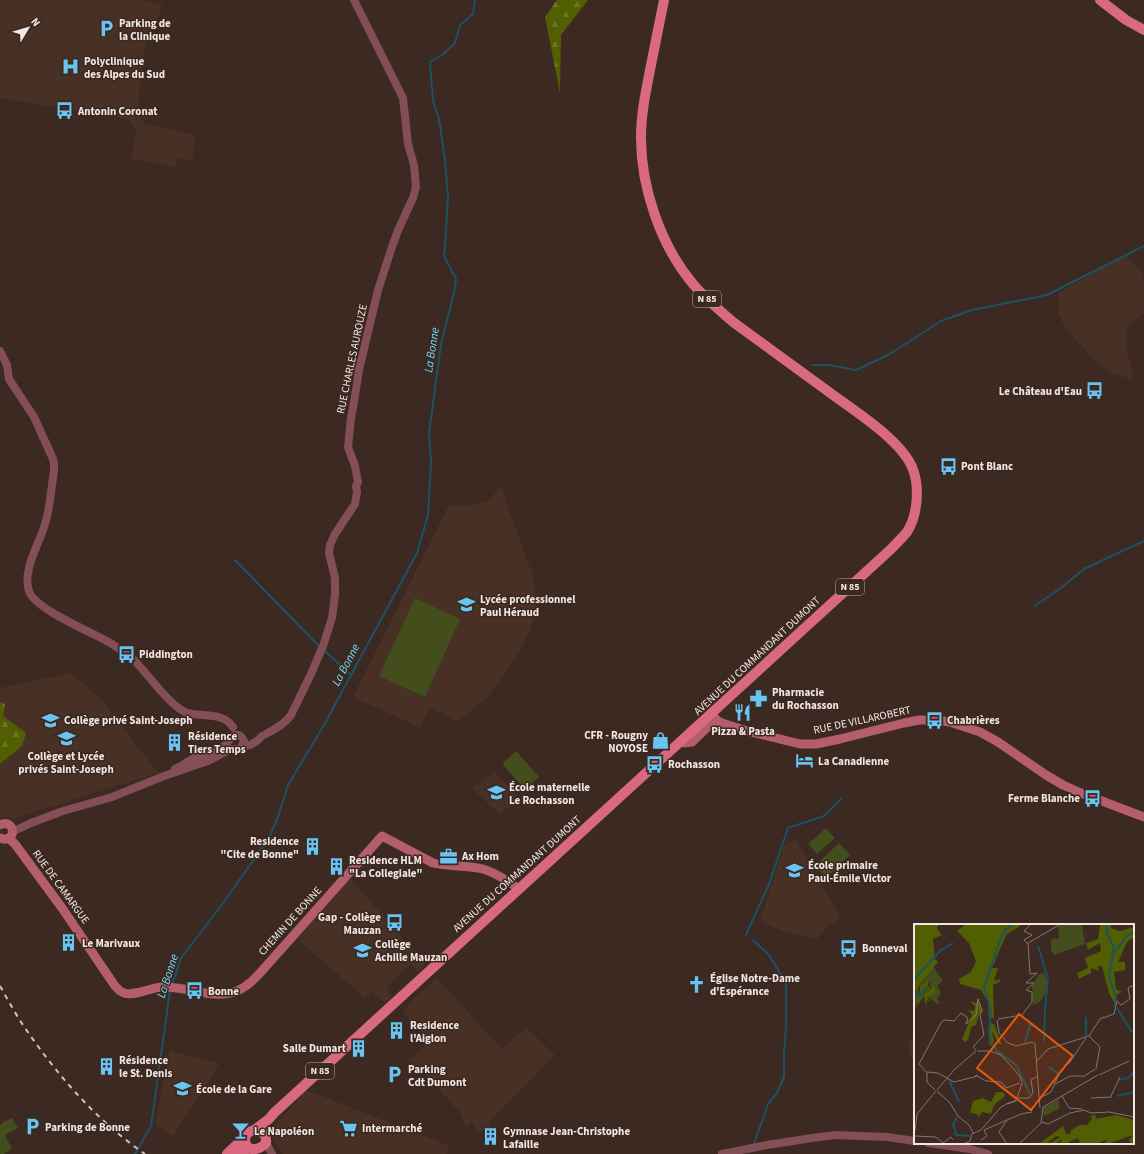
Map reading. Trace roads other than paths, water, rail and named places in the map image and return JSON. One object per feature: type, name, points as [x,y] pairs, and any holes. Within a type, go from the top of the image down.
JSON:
[{"type":"main road","name":"AVENUE DU COMMANDANT DUMONT","points":[[262,1135],[269,1119],[274,1113],[680,742],[714,716],[901,538],[910,526],[914,514],[916,481],[910,462],[903,452],[891,440],[868,422],[733,322],[714,306],[693,284],[668,245],[655,215],[646,184],[641,147],[647,81],[664,0]]},
{"type":"main road","points":[[1100,0],[1126,20],[1144,30]]},
{"type":"main road","name":"RUE DE VILLAROBERT","points":[[714,716],[722,723],[747,731],[800,744],[816,744],[840,739],[904,722],[919,720],[950,722],[980,732],[998,742],[1046,775],[1081,794],[1144,817]]},
{"type":"main road","points":[[0,825],[6,823],[10,835]]},
{"type":"main road","name":"RUE DE CAMARGUE","points":[[10,835],[120,991],[129,994],[159,987]]},
{"type":"main road","name":"CHEMIN DE BONNE","points":[[159,987],[174,987],[216,994],[225,994],[240,990],[255,979],[382,836],[433,863],[482,869],[502,878],[519,889]]},
{"type":"main road","points":[[227,1154],[246,1137],[249,1132],[262,1135],[261,1148],[238,1154]]},
{"type":"main road","points":[[246,1137],[246,1144],[253,1151]]},
{"type":"street","name":"RUE CHARLES AUROUZE","points":[[266,734],[281,725],[291,715],[320,653],[332,618],[336,595],[335,578],[329,557],[330,545],[335,534],[355,504],[357,492],[356,486],[358,482],[355,466],[348,447],[359,370],[378,290],[393,244],[413,198],[416,187],[414,165],[408,144],[402,98],[354,0]]},
{"type":"street","points":[[0,351],[7,365],[9,379],[34,417],[55,466],[50,504],[45,525],[27,575],[31,589],[30,594],[35,601],[50,611],[98,636],[126,654],[135,661],[177,707],[189,713],[222,718],[229,722],[233,727]]},
{"type":"street","points":[[10,835],[31,823],[77,806],[112,797],[164,776],[208,761],[228,750],[257,741],[262,736],[252,738],[234,735],[221,748],[188,762],[164,776]]},
{"type":"street","points":[[238,747],[244,741],[242,737]]},
{"type":"street","points":[[230,740],[231,745],[238,747]]},
{"type":"street","points":[[262,1135],[272,1154]]},
{"type":"street","points":[[722,1154],[767,1145],[836,1135],[887,1137],[914,1141]]},
{"type":"street","points":[[936,1144],[970,1149],[988,1154]]},
{"type":"waterway","name":"La Bonne","points":[[172,985],[181,958],[221,906],[269,838],[278,817],[288,785],[324,725],[417,553],[428,515],[431,462],[429,433],[441,344],[456,279],[444,256],[448,197],[445,160],[439,119],[433,101],[430,62],[442,55],[455,43],[460,25],[473,14],[475,0]]},
{"type":"waterway","points":[[812,365],[829,365],[856,370],[888,355],[941,321],[972,310],[1047,295],[1144,246]]},
{"type":"waterway","points":[[1035,606],[1084,569],[1144,541]]},
{"type":"waterway","points":[[235,560],[319,646]]},
{"type":"waterway","points":[[325,651],[351,675]]},
{"type":"waterway","points":[[746,935],[769,884],[788,828],[824,816],[842,798]]},
{"type":"waterway","points":[[753,940],[769,955],[786,983],[784,1077],[777,1093],[768,1104],[754,1144]]},
{"type":"waterway","name":"La Bonne","points":[[135,1154],[151,1126],[170,991]]},
{"type":"railway","points":[[0,986],[25,1028],[79,1097],[127,1141],[145,1154]]},
{"type":"place","name":"Parking de la Clinique","points":[[106,29]]},
{"type":"place","name":"Polyclinique des Alpes du Sud","points":[[71,67]]},
{"type":"place","name":"Antonin Coronat","points":[[65,111]]},
{"type":"place","name":"Le Château d'Eau","points":[[1095,391]]},
{"type":"place","name":"Pont Blanc","points":[[948,466]]},
{"type":"place","name":"Lycée professionnel Paul Héraud","points":[[467,605]]},
{"type":"place","name":"Piddington","points":[[126,654]]},
{"type":"place","name":"Pharmacie du Rochasson","points":[[759,698]]},
{"type":"place","name":"Pizza & Pasta","points":[[743,713]]},
{"type":"place","name":"Collège privé Saint-Joseph","points":[[51,720]]},
{"type":"place","name":"Chabrières","points":[[934,720]]},
{"type":"place","name":"Collège et Lycée privés Saint-Joseph","points":[[66,738]]},
{"type":"place","name":"CFR - Rougny NOYOSE","points":[[661,741]]},
{"type":"place","name":"Résidence Tiers Temps","points":[[175,742]]},
{"type":"place","name":"La Canadienne","points":[[805,761]]},
{"type":"place","name":"Rochasson","points":[[655,764]]},
{"type":"place","name":"École maternelle Le Rochasson","points":[[496,793]]},
{"type":"place","name":"Ferme Blanche","points":[[1093,798]]},
{"type":"place","name":"Residence \"Cite de Bonne\"","points":[[312,847]]},
{"type":"place","name":"Ax Hom","points":[[449,856]]},
{"type":"place","name":"Residence HLM \"La Collegiale\"","points":[[336,866]]},
{"type":"place","name":"École primaire Paul-Émile Victor","points":[[795,871]]},
{"type":"place","name":"Gap - Collège Mauzan","points":[[394,923]]},
{"type":"place","name":"Le Marivaux","points":[[69,943]]},
{"type":"place","name":"Bonneval","points":[[849,948]]},
{"type":"place","name":"Collège Achille Mauzan","points":[[362,950]]},
{"type":"place","name":"Église Notre-Dame d'Espérance","points":[[697,984]]},
{"type":"place","name":"Bonne","points":[[195,991]]},
{"type":"place","name":"Residence l'Aiglon","points":[[397,1031]]},
{"type":"place","name":"Salle Dumart","points":[[359,1048]]},
{"type":"place","name":"Résidence le St. Denis","points":[[106,1066]]},
{"type":"place","name":"Parking Cdt Dumont","points":[[395,1075]]},
{"type":"place","name":"École de la Gare","points":[[183,1089]]},
{"type":"place","name":"Parking de Bonne","points":[[32,1127]]},
{"type":"place","name":"Intermarché","points":[[349,1128]]},
{"type":"place","name":"Le Napoléon","points":[[241,1131]]},
{"type":"place","name":"Gymnase Jean-Christophe Lafaille","points":[[490,1137]]}]
